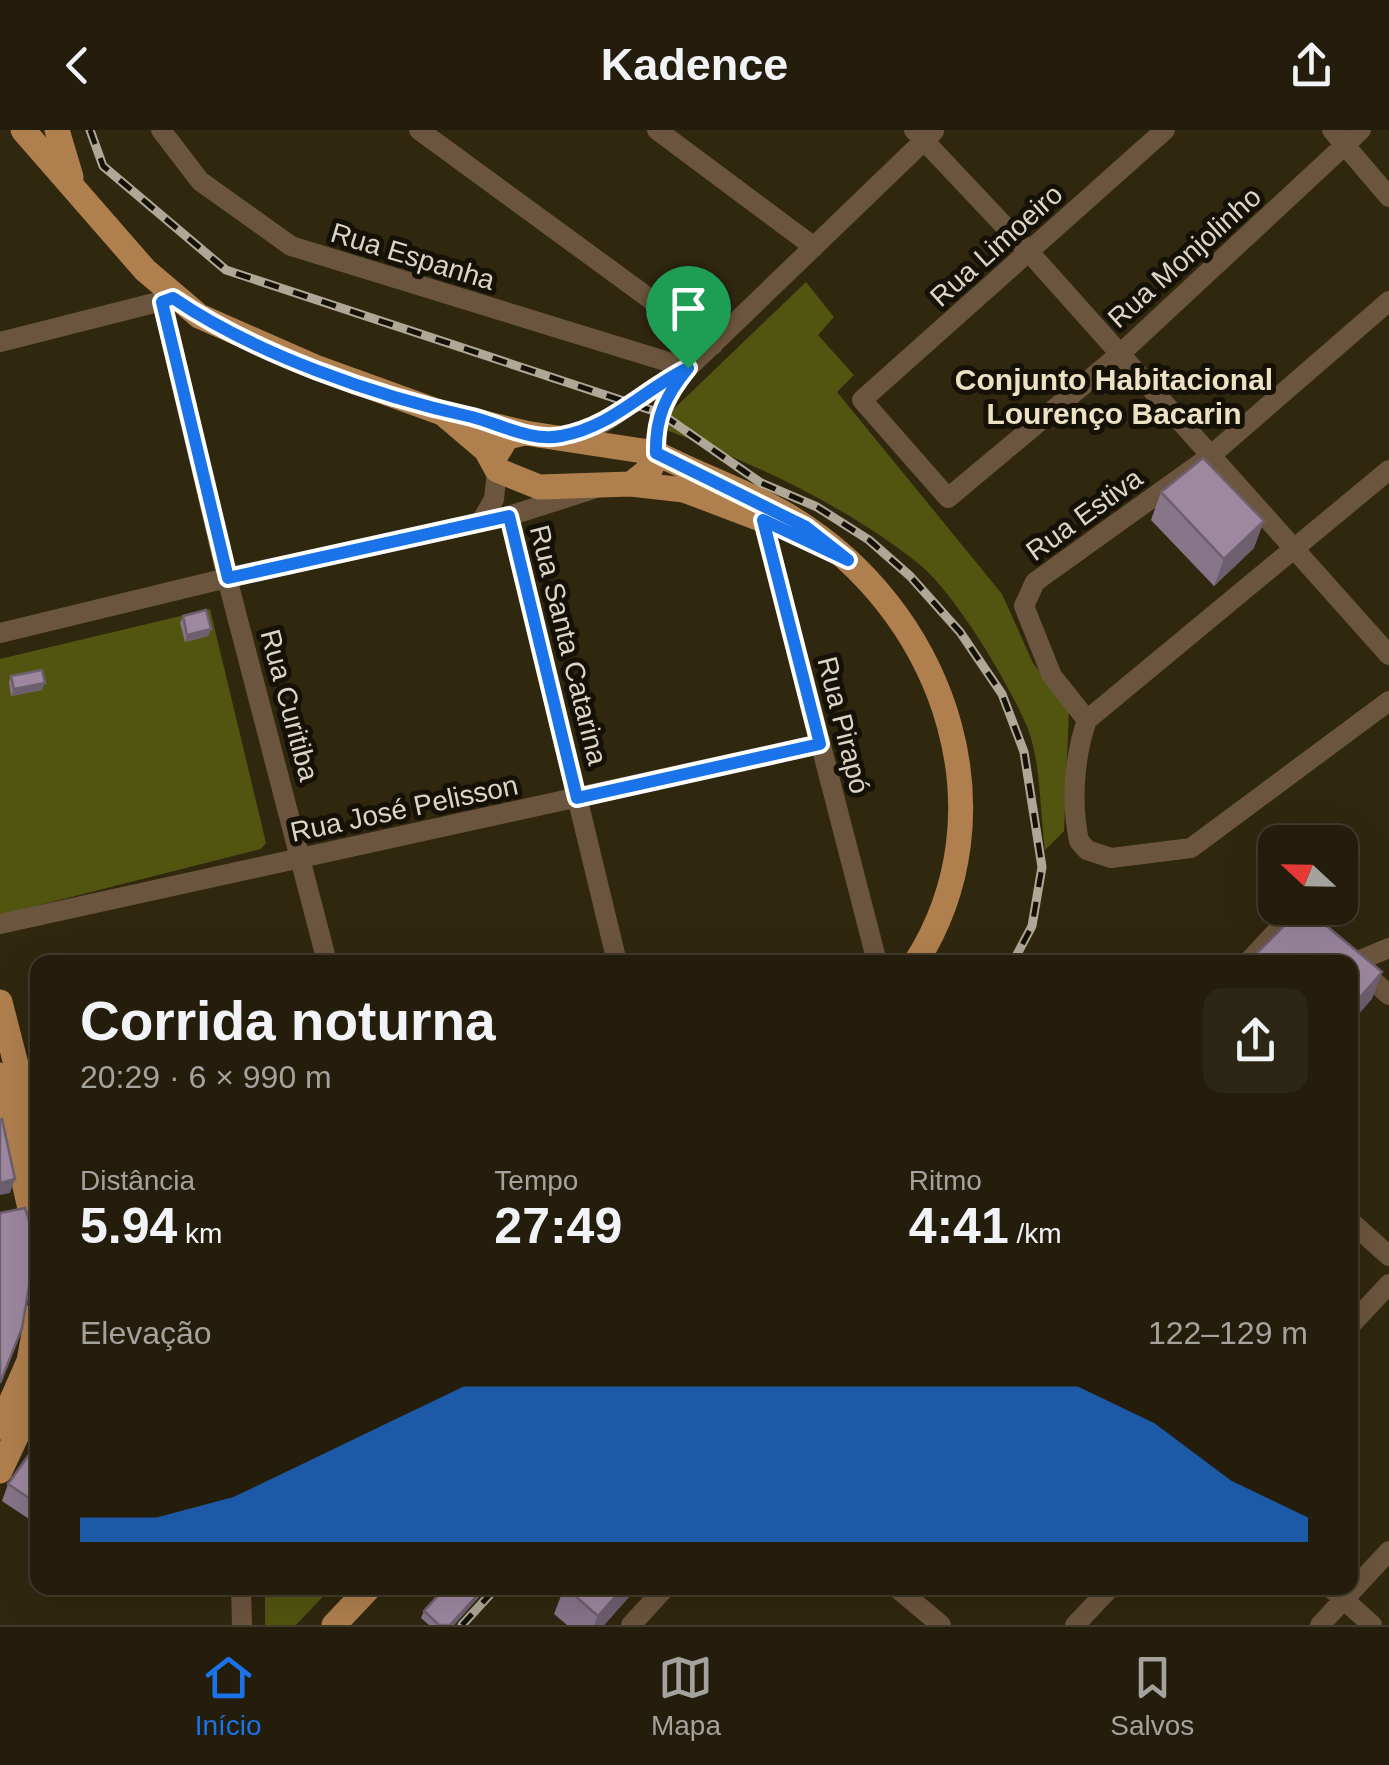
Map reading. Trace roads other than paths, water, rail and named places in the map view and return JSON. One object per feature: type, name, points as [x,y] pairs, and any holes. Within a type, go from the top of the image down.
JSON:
[{"type":"main road","points":[[37,134],[76,191],[168,300],[232,333],[442,413],[525,433],[656,453],[760,510]]},
{"type":"main road","points":[[442,413],[495,465],[540,488],[631,484],[684,490],[806,527],[848,560],[887,602],[934,677],[950,717],[960,766],[963,823],[954,876],[938,926],[920,955]]},
{"type":"main road","points":[[495,465],[507,437],[525,433]]},
{"type":"main road","points":[[631,484],[651,468],[656,453]]},
{"type":"main road","points":[[0,1002],[30,1119]]},
{"type":"main road","points":[[0,1075],[29,1208]]},
{"type":"main road","points":[[14,1436],[30,1356]]},
{"type":"main road","points":[[0,1470],[30,1405]]},
{"type":"main road","points":[[334,1625],[362,1595]]},
{"type":"street","name":"Rua Espanha","points":[[161,130],[200,181],[238,213],[291,246],[688,368]]},
{"type":"street","points":[[419,130],[713,344]]},
{"type":"street","points":[[657,130],[814,247]]},
{"type":"street","name":"Rua Limoeiro","points":[[948,498],[862,400],[1165,130]]},
{"type":"street","points":[[1332,130],[1389,197]]},
{"type":"street","name":"Rua Monjolinho","points":[[948,498],[1118,354],[1361,130]]},
{"type":"street","points":[[656,453],[660,413],[668,393],[688,368],[925,133],[1389,654]]},
{"type":"street","points":[[0,342],[168,300]]},
{"type":"street","name":"Rua Curitiba","points":[[168,300],[228,578],[324,955]]},
{"type":"street","name":"Rua Estiva","points":[[1087,720],[1052,676],[1033,634],[1024,597],[1036,582],[1210,457],[1389,301]]},
{"type":"street","points":[[556,438],[596,427],[660,382],[688,368]]},
{"type":"street","points":[[482,520],[494,500],[495,465]]},
{"type":"street","points":[[1389,470],[1087,720],[1078,753],[1075,804],[1079,841],[1087,850],[1111,858],[1192,848],[1389,701]]},
{"type":"street","points":[[0,633],[509,516],[596,488]]},
{"type":"street","name":"Rua Pirapó","points":[[760,510],[875,955]]},
{"type":"street","name":"Rua Santa Catarina","points":[[509,516],[615,955]]},
{"type":"street","name":"Rua José Pelisson","points":[[0,924],[820,744]]},
{"type":"street","points":[[1254,955],[1286,921],[1294,919],[1342,955]]},
{"type":"street","points":[[1339,952],[1389,948]]},
{"type":"street","points":[[1358,968],[1389,995]]},
{"type":"street","points":[[1358,1228],[1389,1256]]},
{"type":"street","points":[[1358,1317],[1389,1284]]},
{"type":"street","points":[[1358,1576],[1389,1551]]},
{"type":"street","points":[[242,1595],[242,1625]]},
{"type":"street","points":[[631,1625],[659,1595]]},
{"type":"street","points":[[905,1595],[941,1625]]},
{"type":"street","points":[[1075,1625],[1103,1595]]},
{"type":"street","points":[[1320,1625],[1336,1595]]},
{"type":"street","points":[[1339,1595],[1372,1625]]},
{"type":"railway","points":[[90,130],[103,166],[226,270],[660,413],[761,483],[817,507],[869,540],[910,576],[960,632],[1002,694],[1024,752],[1042,867],[1032,926],[1017,955]]},
{"type":"railway","points":[[462,1625],[490,1595]]},
{"type":"district","name":"Conjunto Habitacional Lourenço Bacarin","points":[[1114,397]]}]
